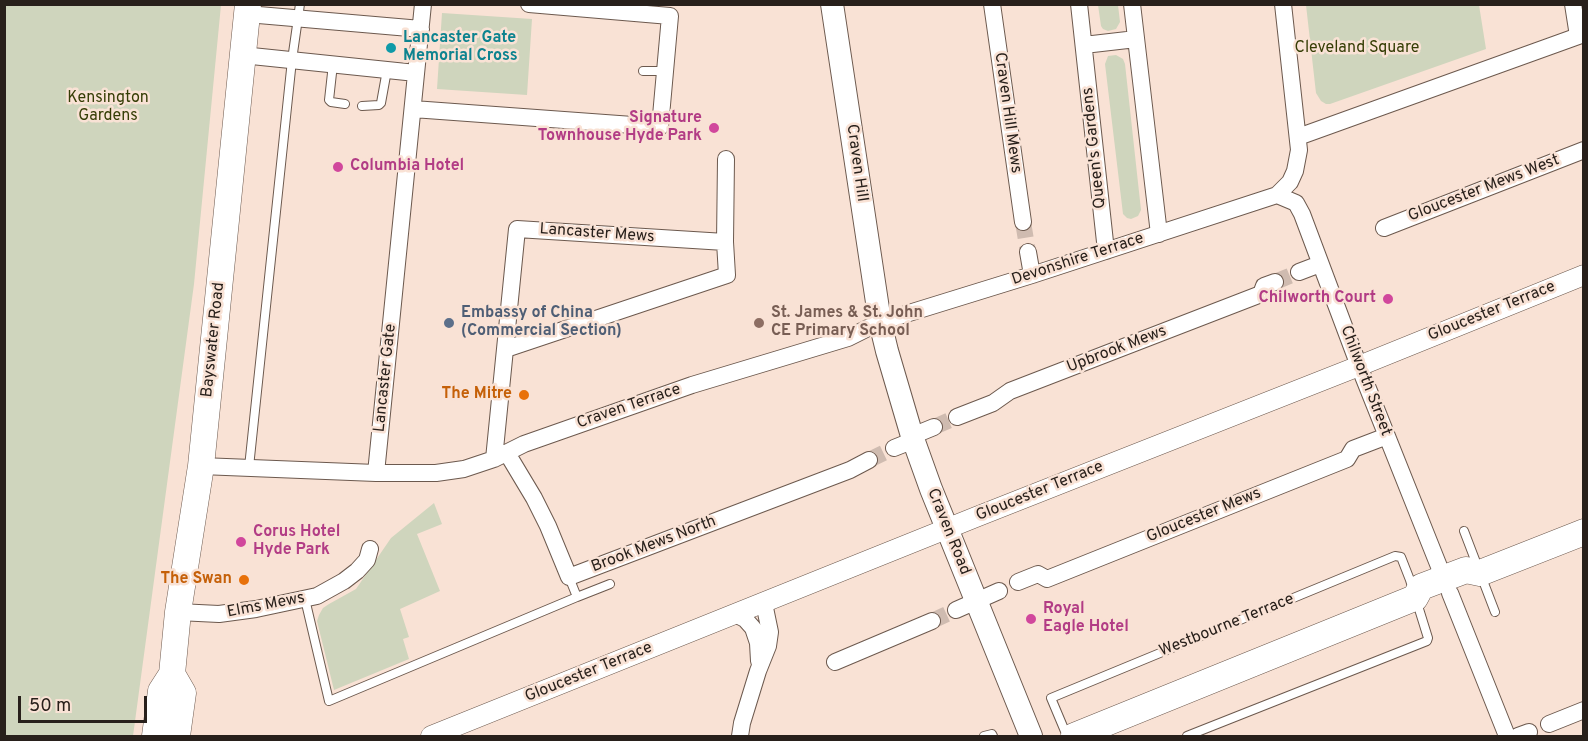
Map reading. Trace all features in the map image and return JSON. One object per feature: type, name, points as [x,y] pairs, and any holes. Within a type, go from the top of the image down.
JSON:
[{"type":"main road","name":"Craven Hill","points":[[832,4],[880,322]]},
{"type":"main road","name":"Bayswater Road","points":[[154,736],[161,691],[172,674],[178,612],[201,466],[247,9]]},
{"type":"main road","name":"Craven Road","points":[[880,322],[907,441],[948,529],[966,606],[1031,736]]},
{"type":"main road","points":[[1074,736],[1415,598],[1421,588],[1447,586],[1466,570],[1480,573],[1584,532]]},
{"type":"main road","name":"Bayswater Road","points":[[172,674],[183,693],[177,736]]},
{"type":"street","name":"Lancaster Gate","points":[[376,472],[423,4]]},
{"type":"street","points":[[413,109],[660,128],[670,16],[529,4]]},
{"type":"street","name":"Craven Hill Mews","points":[[992,4],[1023,222]]},
{"type":"street","name":"Queen's Gardens","points":[[1079,4],[1106,251]]},
{"type":"street","points":[[1132,4],[1159,234]]},
{"type":"street","points":[[1277,195],[1290,182],[1295,171],[1299,150],[1282,4]]},
{"type":"street","points":[[1298,137],[1581,35],[1573,4]]},
{"type":"street","points":[[247,9],[299,12],[421,29]]},
{"type":"street","points":[[1084,45],[1136,39]]},
{"type":"street","points":[[242,55],[416,73]]},
{"type":"street","name":"Gloucester Mews West","points":[[1384,228],[1584,150]]},
{"type":"street","points":[[506,349],[727,275],[724,242],[726,159]]},
{"type":"street","name":"Devonshire Terrace","points":[[880,322],[1277,195]]},
{"type":"street","name":"Chilworth Street","points":[[1277,195],[1296,202],[1302,214],[1359,366],[1508,736]]},
{"type":"street","name":"Lancaster Mews","points":[[500,456],[506,349],[518,229],[724,242]]},
{"type":"street","points":[[1028,252],[1032,275]]},
{"type":"street","points":[[1299,272],[1320,264]]},
{"type":"street","name":"Gloucester Terrace","points":[[430,736],[468,730],[764,603],[1584,275]]},
{"type":"street","name":"Upbrook Mews","points":[[957,417],[993,403],[1010,392],[1261,294],[1264,286],[1275,282]]},
{"type":"street","name":"Craven Terrace","points":[[376,472],[436,472],[464,469],[500,456],[524,444],[683,388],[848,338],[880,322]]},
{"type":"street","points":[[907,441],[934,427]]},
{"type":"street","name":"Gloucester Mews","points":[[1018,582],[1038,574],[1047,579],[1347,459],[1353,449],[1387,436]]},
{"type":"street","points":[[500,456],[548,526],[569,578]]},
{"type":"street","name":"Brook Mews North","points":[[569,578],[850,470],[869,460]]},
{"type":"street","points":[[201,466],[376,472]]},
{"type":"street","name":"Elms Mews","points":[[178,612],[219,614],[317,596],[350,576],[367,560],[370,549]]},
{"type":"street","points":[[966,606],[999,591]]},
{"type":"street","points":[[740,736],[758,671],[768,646],[770,632],[764,603]]},
{"type":"street","points":[[737,615],[745,619],[753,628],[759,651],[758,671]]},
{"type":"street","points":[[835,662],[932,621]]},
{"type":"street","points":[[1550,723],[1584,710]]},
{"type":"lane","points":[[249,467],[299,12]]},
{"type":"lane","points":[[333,64],[329,100],[345,104]]},
{"type":"lane","points":[[362,105],[381,103],[387,70]]},
{"type":"lane","points":[[643,71],[665,72]]},
{"type":"lane","points":[[1464,531],[1495,612]]},
{"type":"lane","name":"Westbourne Terrace","points":[[1067,736],[1051,698],[1395,556],[1401,557],[1428,638],[1427,641],[1187,736]]},
{"type":"lane","points":[[569,578],[577,597]]},
{"type":"lane","points":[[305,599],[329,701],[610,584]]},
{"type":"lane","points":[[984,736],[992,734],[993,736]]},
{"type":"green space","name":"Kensington Gardens","points":[[4,5],[221,5],[194,284],[133,736],[5,736]]},
{"type":"green space","points":[[1098,5],[1118,5],[1120,22],[1116,29],[1108,31],[1103,29]]},
{"type":"green space","name":"Cleveland Square","points":[[1306,5],[1479,5],[1486,49],[1326,104],[1316,93]]},
{"type":"green space","points":[[442,13],[532,19],[527,95],[437,89]]},
{"type":"green space","points":[[1116,55],[1123,59],[1125,64],[1141,210],[1138,216],[1131,219],[1123,214],[1105,64],[1108,56]]},
{"type":"green space","points":[[434,503],[442,524],[417,534],[440,591],[400,609],[409,637],[403,639],[409,659],[334,690],[317,621],[319,615],[323,608],[356,589],[391,538]]},
{"type":"tunnel","points":[[1023,222],[1028,252]]},
{"type":"tunnel","points":[[1275,282],[1299,272]]},
{"type":"tunnel","points":[[934,427],[957,417]]},
{"type":"tunnel","points":[[869,460],[894,448]]},
{"type":"tunnel","points":[[932,621],[956,610]]},
{"type":"place","name":"Lancaster Gate Memorial Cross","points":[[391,48]]},
{"type":"place","name":"Signature Townhouse Hyde Park","points":[[714,128]]},
{"type":"place","name":"Columbia Hotel","points":[[338,167]]},
{"type":"place","name":"Chilworth Court","points":[[1388,299]]},
{"type":"place","name":"Embassy of China (Commercial Section)","points":[[449,323]]},
{"type":"place","name":"St. James & St. John CE Primary School","points":[[759,323]]},
{"type":"place","name":"The Mitre","points":[[524,395]]},
{"type":"place","name":"Corus Hotel Hyde Park","points":[[241,542]]},
{"type":"place","name":"The Swan","points":[[244,580]]},
{"type":"place","name":"Royal Eagle Hotel","points":[[1031,619]]}]
